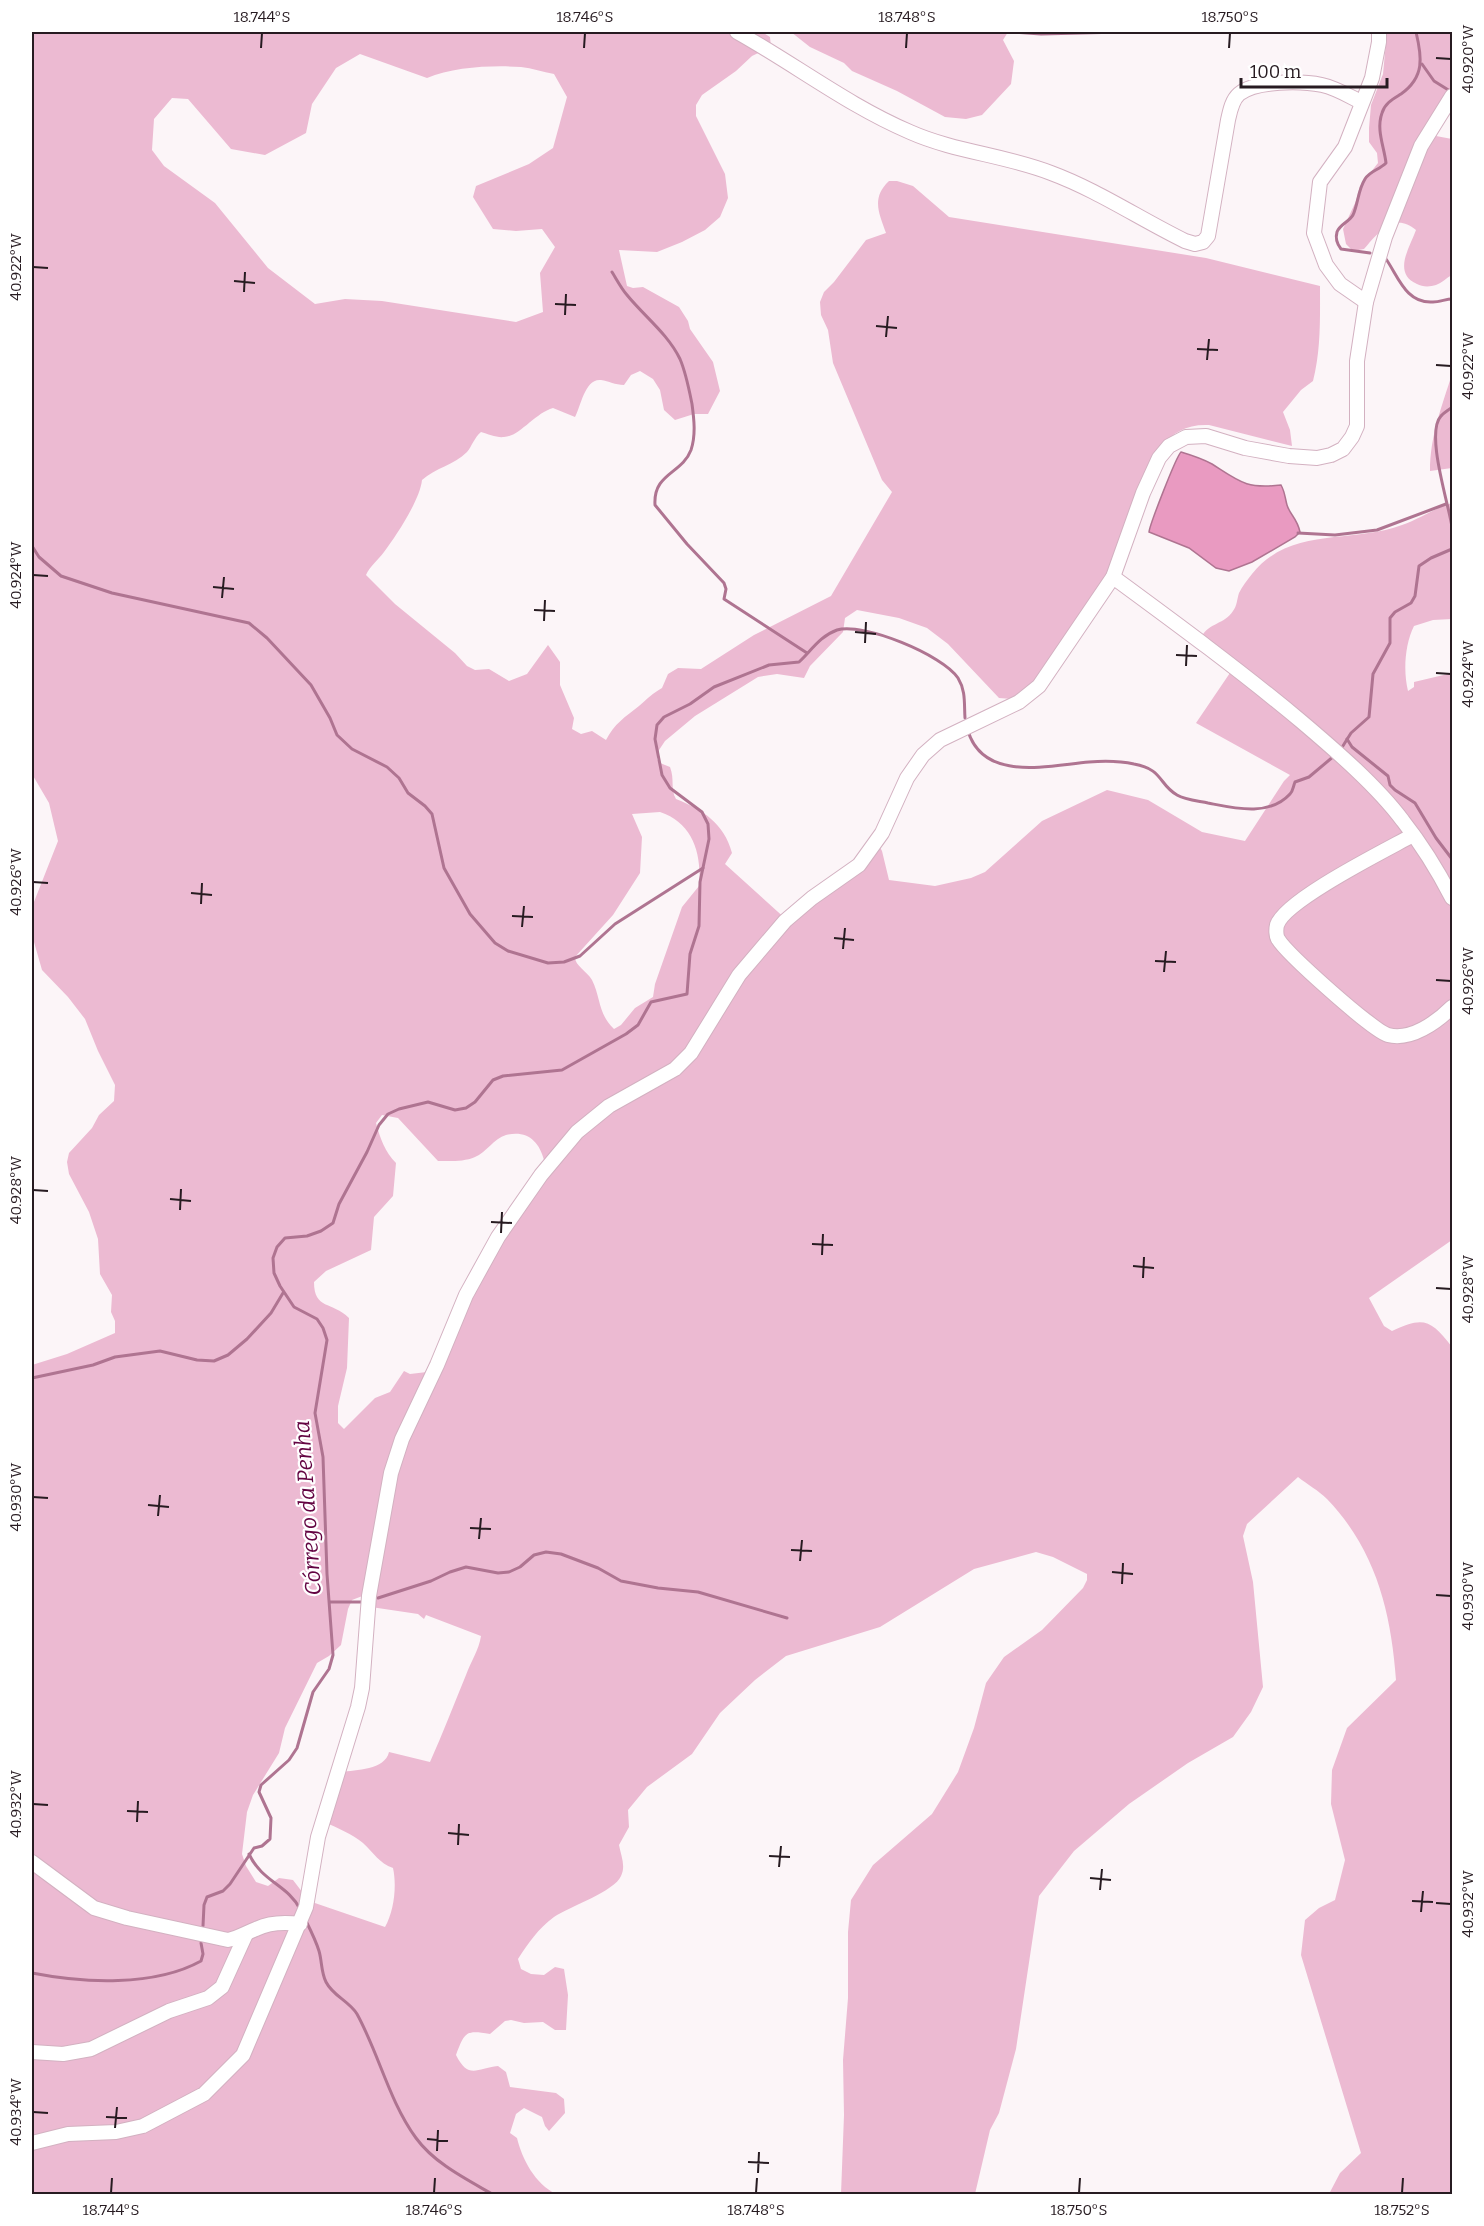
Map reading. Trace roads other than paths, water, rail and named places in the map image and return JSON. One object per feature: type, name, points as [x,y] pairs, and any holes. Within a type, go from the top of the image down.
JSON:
[{"type":"street","points":[[737,32],[781,56],[822,86],[911,133],[950,146],[1050,172],[1195,244],[1203,242],[1208,236],[1228,120],[1232,104],[1238,95],[1249,89],[1276,83],[1304,83],[1338,90],[1361,102]]},
{"type":"street","points":[[1366,302],[1340,284],[1326,265],[1314,233],[1320,182],[1345,147],[1372,78],[1380,42],[1379,32]]},
{"type":"street","points":[[32,2143],[68,2134],[116,2132],[143,2126],[204,2094],[243,2055],[306,1907],[318,1837],[362,1688],[369,1596],[391,1473],[402,1439],[437,1365],[466,1295],[498,1237],[541,1175],[577,1132],[609,1106],[675,1069],[691,1053],[739,975],[784,921],[859,865],[882,833],[907,778],[923,755],[940,740],[1019,702],[1039,686],[1113,577],[1143,493],[1159,458],[1169,446],[1186,436],[1206,436],[1245,448],[1289,456],[1317,458],[1343,449],[1357,426],[1356,361],[1366,302],[1385,237],[1421,146],[1452,96]]},
{"type":"street","points":[[1113,577],[1212,649],[1337,753],[1402,819],[1436,868],[1452,898]]},
{"type":"street","points":[[1413,835],[1309,894],[1283,916],[1276,926],[1277,938],[1305,969],[1367,1023],[1386,1035],[1401,1036],[1422,1029],[1440,1019],[1452,1007]]},
{"type":"street","points":[[32,1862],[94,1908],[107,1913],[228,1940],[270,1924],[286,1922],[300,1924]]},
{"type":"street","points":[[32,2052],[63,2054],[91,2049],[169,2011],[208,1998],[222,1987],[246,1934]]},
{"type":"waterway","points":[[1011,32],[1041,34],[1122,32]]},
{"type":"waterway","name":"Córrego da Penha","points":[[1370,253],[1341,249],[1336,235],[1340,227],[1353,215],[1365,179],[1386,163],[1380,119],[1387,104],[1409,87],[1418,74],[1420,50],[1416,32]]},
{"type":"waterway","points":[[1422,64],[1434,81],[1450,91]]},
{"type":"waterway","name":"Córrego da Penha","points":[[1386,259],[1404,288],[1416,299],[1433,302],[1452,299]]},
{"type":"waterway","points":[[612,272],[625,292],[675,350],[684,370],[692,404],[694,433],[691,450],[687,458],[659,486],[655,505],[687,544],[724,583],[726,589],[724,599],[807,653]]},
{"type":"waterway","name":"Córrego da Penha","points":[[1452,407],[1441,416],[1437,425],[1436,437],[1439,470],[1452,527]]},
{"type":"waterway","points":[[1298,533],[1335,535],[1377,530],[1446,504]]},
{"type":"waterway","points":[[32,546],[39,557],[61,576],[112,593],[249,623],[267,638],[311,685],[337,735],[352,749],[387,767],[399,778],[408,793],[432,814],[444,868],[470,914],[495,943],[508,951],[548,963],[564,962],[580,956],[615,924],[703,868]]},
{"type":"waterway","name":"Córrego da Penha","points":[[1341,749],[1351,733],[1369,717],[1373,674],[1390,643],[1390,618],[1395,612],[1411,603],[1415,596],[1419,566],[1452,549]]},
{"type":"waterway","name":"Córrego da Penha","points":[[203,1926],[204,1905],[207,1897],[223,1891],[254,1848],[262,1846],[270,1839],[271,1818],[259,1792],[261,1785],[289,1760],[297,1748],[313,1692],[329,1669],[333,1655],[327,1574],[323,1457],[315,1413],[327,1340],[317,1319],[294,1307],[280,1286],[274,1273],[273,1258],[277,1247],[285,1238],[307,1236],[333,1223],[339,1204],[379,1125],[388,1114],[428,1102],[455,1110],[466,1108],[475,1102],[493,1080],[503,1076],[562,1070],[638,1025],[651,1002],[687,994],[690,954],[699,926],[700,882],[709,839],[708,824],[702,812],[670,788],[662,775],[655,739],[657,725],[664,717],[690,704],[714,687],[769,665],[799,662],[826,636],[837,630],[849,629],[865,631],[902,642],[950,669],[958,678],[962,688],[965,718]]},
{"type":"waterway","name":"Córrego da Penha","points":[[968,731],[976,747],[988,758],[1003,764],[1020,767],[1100,761],[1134,764],[1156,773],[1171,791],[1180,797],[1251,809],[1272,806],[1282,801],[1291,793],[1295,782],[1309,777],[1334,756]]},
{"type":"waterway","points":[[1347,739],[1352,747],[1388,776],[1390,785],[1395,790],[1415,803],[1452,859]]},
{"type":"waterway","points":[[32,1378],[93,1365],[115,1357],[160,1351],[197,1360],[214,1361],[228,1355],[247,1339],[271,1313],[283,1293]]},
{"type":"waterway","points":[[378,1598],[466,1567],[498,1573],[509,1572],[520,1567],[534,1555],[546,1552],[561,1554],[598,1568],[621,1581],[698,1592],[787,1618]]},
{"type":"waterway","points":[[330,1602],[362,1602]]},
{"type":"waterway","points":[[249,1854],[261,1871],[289,1894],[300,1909]]},
{"type":"waterway","points":[[306,1921],[318,1947],[326,1982],[357,2014],[398,2109],[416,2138],[441,2163],[492,2194]]},
{"type":"waterway","name":"Córrego da Penha","points":[[32,1973],[73,1979],[140,1979],[162,1975],[201,1961],[203,1954],[201,1943]]}]
